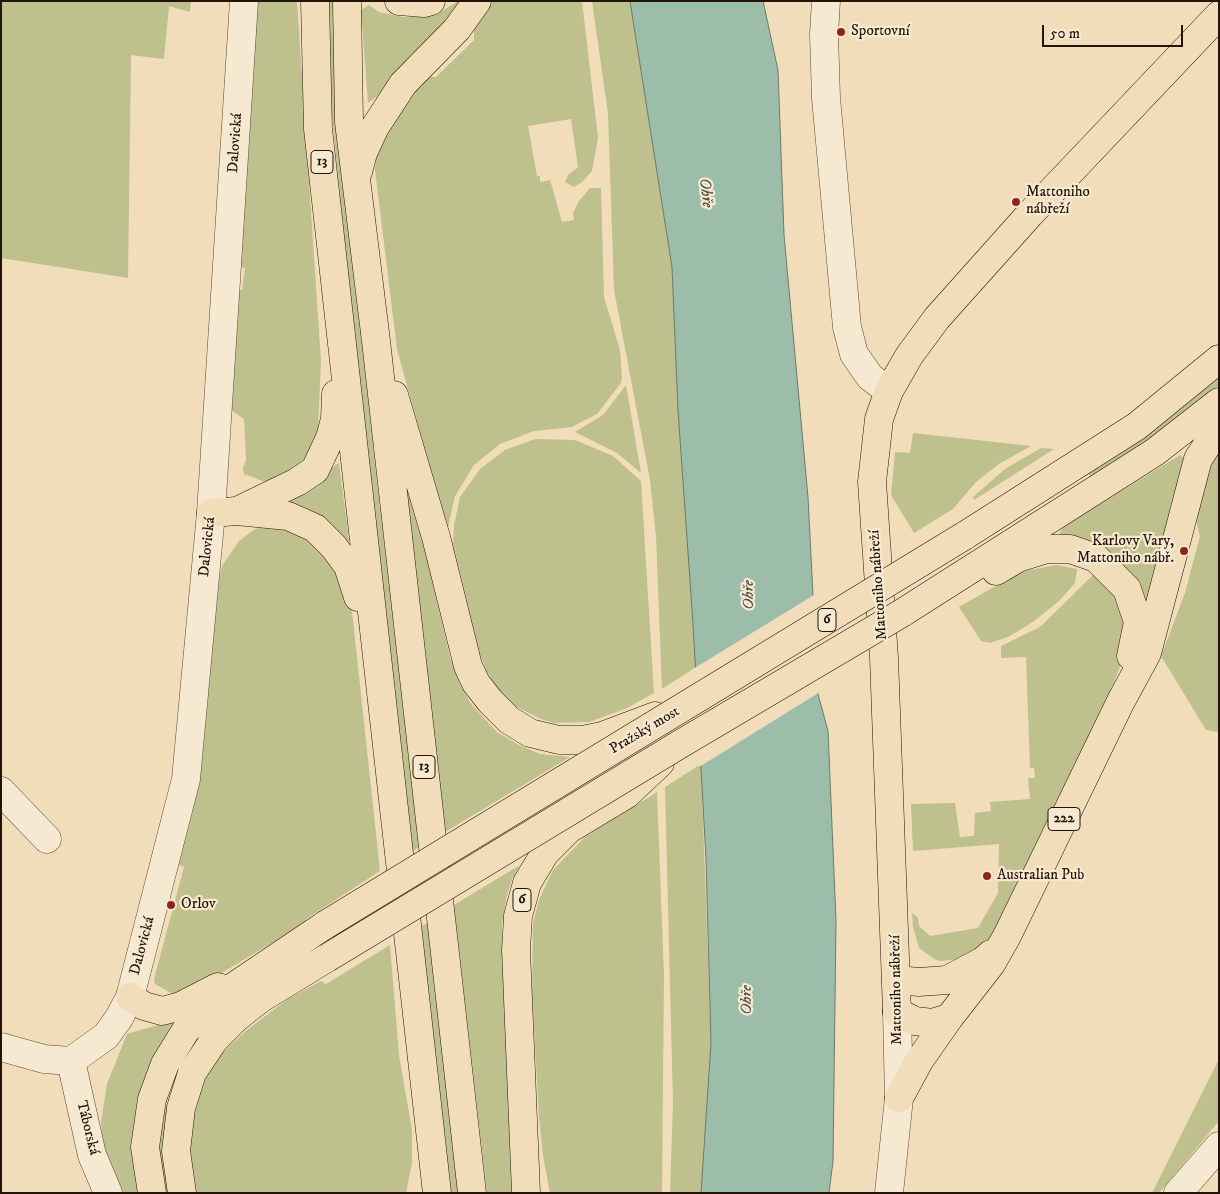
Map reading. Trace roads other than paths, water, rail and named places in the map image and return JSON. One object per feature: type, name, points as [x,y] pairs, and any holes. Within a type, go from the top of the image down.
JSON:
[{"type":"main road","name":"13","points":[[315,1],[318,129],[420,1056],[437,1193]]},
{"type":"main road","name":"13","points":[[347,1],[349,122],[376,341],[472,1193]]},
{"type":"main road","points":[[399,1],[424,3],[431,1]]},
{"type":"main road","points":[[356,178],[363,153],[375,127],[403,84],[457,29],[477,1]]},
{"type":"main road","name":"Mattoniho nábřeží","points":[[897,1012],[884,658],[872,482],[879,419],[889,391],[909,356],[937,318],[1030,214],[1219,15]]},
{"type":"main road","points":[[224,512],[297,482],[315,470],[330,438],[335,419],[339,322]]},
{"type":"main road","points":[[376,341],[406,430],[436,537],[468,666],[476,683],[509,720],[530,733],[559,740],[583,740],[602,736],[690,703]]},
{"type":"main road","name":"Pražský most","points":[[325,924],[964,536],[1138,426],[1219,358]]},
{"type":"main road","name":"6","points":[[980,572],[1156,452],[1219,402]]},
{"type":"main road","points":[[1121,701],[1147,653],[1198,459],[1219,426]]},
{"type":"main road","points":[[224,512],[288,516],[314,528],[334,547],[348,566],[377,666]]},
{"type":"main road","name":"222","points":[[897,980],[920,982],[947,980],[984,961],[1007,936],[1121,701],[1124,677],[1135,644],[1138,622],[1127,589],[1110,570],[1088,554],[1070,549],[1047,550],[980,572]]},
{"type":"main road","name":"Pražský most","points":[[182,1193],[176,1151],[181,1108],[192,1073],[214,1040],[236,1018],[260,999],[682,742],[902,613],[980,572]]},
{"type":"main road","name":"6","points":[[526,1193],[516,950],[518,916],[527,883],[545,853],[569,829],[628,794],[682,742]]},
{"type":"main road","points":[[130,997],[144,1006],[162,1010],[181,1006],[325,924]]},
{"type":"main road","name":"6","points":[[152,1193],[145,1147],[152,1099],[165,1064],[186,1030],[230,989],[325,924]]},
{"type":"main road","points":[[898,1098],[919,1061],[949,1018],[987,971],[1007,936]]},
{"type":"main road","points":[[897,1012],[915,1021],[932,1023],[949,1018]]},
{"type":"main road","points":[[416,1193],[422,1157],[420,1056]]},
{"type":"street","name":"Dalovická","points":[[71,1061],[106,1036],[119,1018],[130,997],[186,779],[224,512],[244,1]]},
{"type":"street","points":[[826,1],[824,34],[826,98],[847,327],[854,354],[870,377],[889,391]]},
{"type":"street","points":[[1,791],[47,839]]},
{"type":"street","name":"Mattoniho nábřeží","points":[[889,1193],[898,1098],[897,1012]]},
{"type":"street","points":[[1,1047],[44,1059],[71,1061]]},
{"type":"street","name":"Táborská","points":[[71,1061],[92,1155],[108,1193]]},
{"type":"street","points":[[1178,1193],[1219,1146]]},
{"type":"water","name":"Ohře","points":[[630,1],[763,1],[778,70],[784,235],[808,497],[818,694],[828,731],[836,921],[833,1161],[829,1193],[701,1193],[711,1043],[706,859],[693,624],[678,410],[672,267]]},
{"type":"place","name":"Sportovní","points":[[841,32]]},
{"type":"place","name":"Mattoniho nábřeží","points":[[1016,202]]},
{"type":"place","name":"Karlovy Vary, Mattoniho nábř.","points":[[1184,551]]},
{"type":"place","name":"Australian Pub","points":[[987,876]]},
{"type":"place","name":"Orlov","points":[[171,905]]}]
